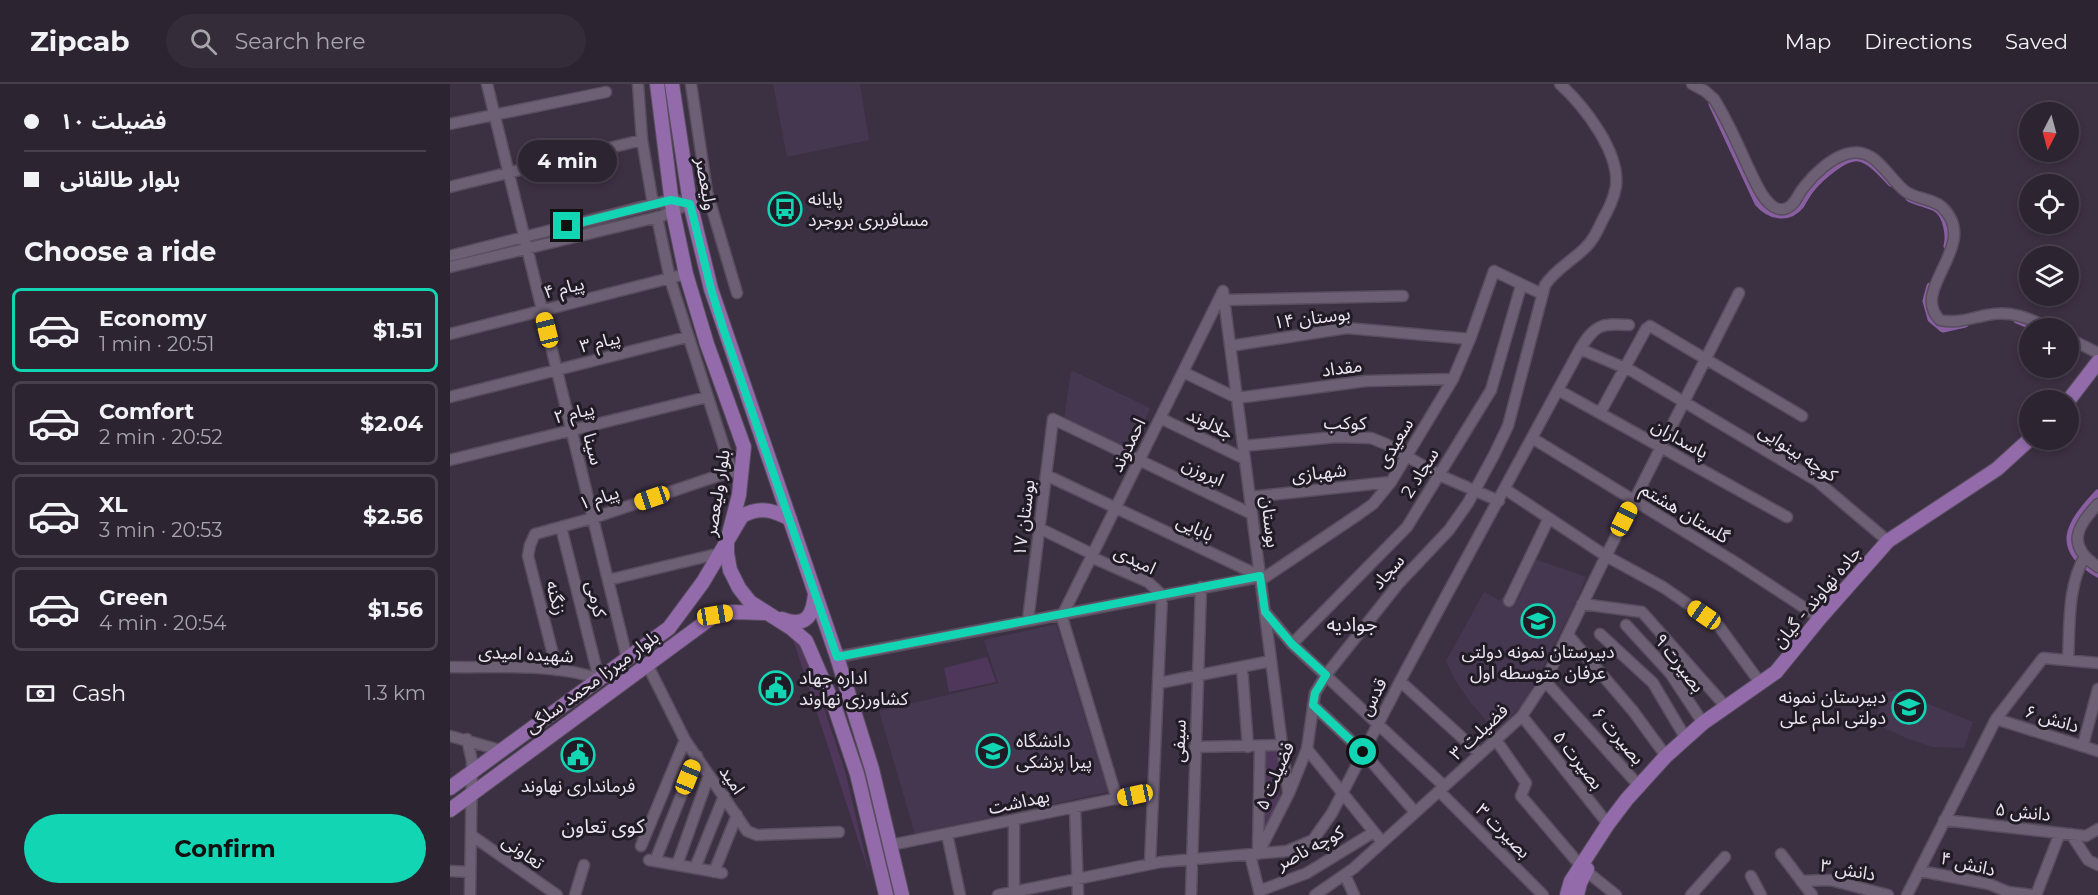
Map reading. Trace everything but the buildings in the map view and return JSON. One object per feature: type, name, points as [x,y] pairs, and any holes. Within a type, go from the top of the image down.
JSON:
[{"type":"main road","name":"ولیعصر","points":[[657,84],[663,208],[678,239]]},
{"type":"main road","name":"ولیعصر","points":[[672,84],[690,204],[711,289],[790,519]]},
{"type":"main road","name":"بلوار ولیعصر","points":[[678,239],[707,344],[744,447],[736,470],[739,495],[724,547],[728,562],[734,579],[750,602],[791,628],[806,641],[835,708],[857,774],[886,895]]},
{"type":"main road","points":[[2076,390],[2098,362]]},
{"type":"main road","name":"جاده نهاوند - گیان","points":[[1577,895],[1583,868],[1608,824],[1666,756],[1685,737],[1761,684],[1787,661],[1820,618],[1888,541],[1997,469],[2019,449]]},
{"type":"main road","points":[[724,547],[742,516],[751,510],[763,509],[790,519],[872,769],[902,895]]},
{"type":"main road","name":"بلوار میرزا محمد سلگی","points":[[450,788],[669,628],[703,582],[724,547]]},
{"type":"main road","points":[[766,613],[788,621],[805,620],[811,614],[814,605],[815,590]]},
{"type":"main road","name":"بلوار میرزا محمد سلگی","points":[[450,810],[715,615],[732,612],[766,613]]},
{"type":"main road","points":[[857,774],[872,769]]},
{"type":"main road","name":"جاده نهاوند - گیان","points":[[1567,895],[1569,885],[1640,786]]},
{"type":"street","name":"سینا","points":[[487,84],[627,658]]},
{"type":"street","points":[[638,84],[642,140],[663,208],[670,279],[707,397],[736,470]]},
{"type":"street","points":[[691,84],[707,192],[737,293]]},
{"type":"street","name":"سجاد","points":[[1326,675],[1399,583],[1449,530],[1474,490],[1508,426],[1545,285],[1553,274],[1586,247],[1611,204],[1616,185],[1613,165],[1604,140],[1589,115],[1560,84]]},
{"type":"street","points":[[1692,84],[1714,99],[1757,186],[1770,204],[1782,209],[1788,208],[1823,168],[1845,154],[1860,152],[1866,154],[1879,163],[1905,191],[1938,204],[1950,218],[1955,239],[1931,300],[1934,312],[1940,320],[1956,322],[1989,315],[2018,314],[2027,318]]},
{"type":"street","points":[[450,123],[606,92]]},
{"type":"street","points":[[450,187],[642,140]]},
{"type":"street","points":[[450,267],[526,243],[663,208],[690,204]]},
{"type":"street","points":[[450,256],[526,243]]},
{"type":"street","name":"سعیدی","points":[[1261,578],[1373,504],[1391,482],[1453,379],[1494,271],[1521,286]]},
{"type":"street","name":"پیام ۴","points":[[450,334],[686,274]]},
{"type":"street","points":[[1521,286],[1542,297]]},
{"type":"street","name":"سجاد 2","points":[[1292,644],[1407,527],[1491,390],[1521,286]]},
{"type":"street","name":"فضیلت ۳","points":[[1315,895],[1345,875],[1522,716],[1545,681],[1739,293]]},
{"type":"street","points":[[1224,296],[1403,296]]},
{"type":"street","name":"بوستان","points":[[1224,296],[1289,793]]},
{"type":"street","name":"احمدوند","points":[[1062,614],[1183,372],[1224,296]]},
{"type":"street","name":"قدس","points":[[998,895],[1150,864],[1191,858],[1287,851],[1313,840],[1323,829],[1400,681],[1580,349],[1591,332],[1598,327],[1611,324],[1629,325]]},
{"type":"street","points":[[1600,413],[1650,326],[1802,416]]},
{"type":"street","name":"بوستان ۱۴","points":[[1230,346],[1347,328],[1470,339]]},
{"type":"street","name":"پیام ۳","points":[[450,397],[687,337]]},
{"type":"street","points":[[2079,344],[2098,354]]},
{"type":"street","name":"پاسداران","points":[[1580,349],[1632,371],[1684,401]]},
{"type":"street","points":[[1183,372],[1237,398]]},
{"type":"street","name":"مقداد","points":[[1237,398],[1366,381],[1453,379]]},
{"type":"street","name":"پاسداران","points":[[1558,390],[1787,517]]},
{"type":"street","name":"پیام ۲","points":[[450,460],[707,397]]},
{"type":"street","name":"کوچه بینوایی","points":[[1684,401],[1817,481],[1888,541]]},
{"type":"street","name":"جلالوند","points":[[1160,418],[1245,459]]},
{"type":"street","name":"ابروزن","points":[[1053,419],[1252,514]]},
{"type":"street","name":"بوستان ۱۷","points":[[1028,620],[1053,419]]},
{"type":"street","name":"کوکب","points":[[1243,446],[1357,437],[1371,438],[1438,475],[1499,501]]},
{"type":"street","name":"گلستان هشتم","points":[[1532,438],[1733,561],[1820,618]]},
{"type":"street","name":"پیام ۱","points":[[535,534],[593,518],[736,470]]},
{"type":"street","name":"بابایی","points":[[1046,475],[1261,578]]},
{"type":"street","name":"شهبازی","points":[[1250,497],[1391,482]]},
{"type":"street","points":[[1505,489],[1606,556],[1663,587],[1718,625],[1761,684]]},
{"type":"street","points":[[2098,504],[2083,520],[2077,540],[2080,552],[2098,567]]},
{"type":"street","points":[[1509,601],[1550,518]]},
{"type":"street","name":"کرمی","points":[[561,527],[599,679]]},
{"type":"street","name":"امیدی","points":[[1039,528],[1149,582],[1162,595]]},
{"type":"street","name":"زنگنه","points":[[535,534],[528,556],[557,670]]},
{"type":"street","points":[[608,580],[724,547]]},
{"type":"street","points":[[2068,660],[2070,604],[2077,570],[2085,556]]},
{"type":"street","points":[[837,657],[1201,587],[1261,578]]},
{"type":"street","name":"سیفی","points":[[1191,895],[1201,587]]},
{"type":"street","points":[[1150,864],[1162,595]]},
{"type":"street","points":[[1582,604],[1642,612],[1727,708]]},
{"type":"street","name":"بصیرت ۳","points":[[1265,612],[1292,644],[1378,724],[1544,895]]},
{"type":"street","points":[[1062,614],[1117,799]]},
{"type":"street","name":"بصیرت ۹","points":[[1626,625],[1670,673],[1703,723]]},
{"type":"street","points":[[1600,634],[1653,683],[1685,737]]},
{"type":"street","points":[[1568,635],[1634,711],[1666,756]]},
{"type":"street","points":[[1907,895],[1996,718],[2043,658],[2098,663]]},
{"type":"street","points":[[1159,683],[1271,662]]},
{"type":"street","name":"امید","points":[[647,664],[685,740],[747,831],[757,835],[839,832]]},
{"type":"street","points":[[1242,667],[1248,747]]},
{"type":"street","name":"شهیده امیدی","points":[[450,668],[557,670],[583,673],[599,679]]},
{"type":"street","name":"فضیلت ۵","points":[[1254,854],[1289,793],[1307,749],[1315,693],[1326,675]]},
{"type":"street","points":[[1400,681],[1480,754]]},
{"type":"street","name":"بصیرت ۶","points":[[1545,681],[1640,786]]},
{"type":"street","points":[[2083,745],[2098,689]]},
{"type":"street","points":[[1313,705],[1363,752],[1415,812]]},
{"type":"street","name":"بصیرت ۵","points":[[1522,716],[1608,824]]},
{"type":"street","name":"دانش ۶","points":[[1996,718],[2098,751]]},
{"type":"street","points":[[450,736],[500,750]]},
{"type":"street","points":[[467,740],[471,751],[470,895]]},
{"type":"street","points":[[641,846],[685,740]]},
{"type":"street","points":[[1496,740],[1526,783],[1521,796],[1583,868],[1616,895]]},
{"type":"street","points":[[1195,747],[1282,746]]},
{"type":"street","points":[[1260,747],[1254,854],[1260,893]]},
{"type":"street","points":[[1307,749],[1382,842]]},
{"type":"street","points":[[697,756],[652,860],[718,873],[737,815]]},
{"type":"street","points":[[676,865],[709,775]]},
{"type":"street","name":"بهداشت","points":[[891,845],[1153,792]]},
{"type":"street","points":[[695,868],[724,796]]},
{"type":"street","points":[[1075,808],[1078,895]]},
{"type":"street","points":[[1014,820],[1014,893]]},
{"type":"street","name":"دانش ۵","points":[[1944,820],[2086,836],[2098,829]]},
{"type":"street","name":"کوچه ناصر","points":[[1260,893],[1307,873],[1374,831]]},
{"type":"street","points":[[2034,895],[2060,833]]},
{"type":"street","points":[[947,834],[960,895]]},
{"type":"street","points":[[2072,834],[2088,860],[2098,865]]},
{"type":"street","name":"تعاونی","points":[[471,835],[557,895]]},
{"type":"street","points":[[1781,854],[1812,895]]},
{"type":"street","points":[[1691,895],[1725,857]]},
{"type":"street","points":[[575,895],[584,865]]},
{"type":"street","points":[[450,871],[470,872]]},
{"type":"street","name":"دانش ۴","points":[[1920,871],[1989,884],[2008,894],[2034,895]]},
{"type":"street","points":[[1345,875],[1354,895]]},
{"type":"street","points":[[1751,876],[1761,895]]},
{"type":"street","name":"دانش ۳","points":[[1801,881],[1830,880],[1888,895]]},
{"type":"shaded area","points":[[773,84],[860,84],[869,140],[787,157]]},
{"type":"shaded area","points":[[1071,370],[1150,408],[1133,452],[1064,421]]},
{"type":"shaded area","points":[[1535,559],[1586,577],[1574,606],[1524,703],[1496,732],[1470,702],[1455,680],[1446,661],[1484,592],[1499,600],[1506,594],[1518,600]]},
{"type":"shaded area","name":"دانشگاه پیرا پزشکی","points":[[1056,624],[1108,792],[915,834],[879,711],[998,683],[984,640]]},
{"type":"shaded area","points":[[792,636],[801,640],[845,771],[870,876]]},
{"type":"shaded area","points":[[987,657],[996,682],[949,692],[944,668]]},
{"type":"shaded area","name":"دبیرستان نمونه دولتی امام علی","points":[[1894,690],[1973,722],[1964,748],[1933,747],[1908,739],[1874,723],[1885,693]]},
{"type":"shaded area","points":[[1265,751],[1278,751],[1280,800],[1264,830]]},
{"type":"waterway","points":[[1712,104],[1758,203],[1773,214],[1785,215],[1796,210],[1820,180],[1840,164],[1853,158],[1868,162],[1891,183]]},
{"type":"waterway","points":[[1909,198],[1934,207],[1940,212],[1946,226],[1947,246]]},
{"type":"waterway","points":[[1930,286],[1926,301],[1931,319],[1943,329],[1965,324]]},
{"type":"waterway","points":[[2098,493],[2079,515],[2070,535],[2075,555],[2098,574]]},
{"type":"place","name":"پایانه مسافربری بروجرد","points":[[785,209]]},
{"type":"place","name":"دبیرستان نمونه دولتی عرفان متوسطه اول","points":[[1538,621]]},
{"type":"place","name":"اداره جهاد کشاورزی نهاوند","points":[[776,688]]},
{"type":"place","name":"دبیرستان نمونه دولتی امام علی","points":[[1909,707]]},
{"type":"place","name":"دانشگاه پیرا پزشکی","points":[[993,751]]},
{"type":"place","name":"فرمانداری نهاوند","points":[[578,755]]},
{"type":"district","name":"جوادیه","points":[[1352,624]]},
{"type":"district","name":"کوی تعاون","points":[[603,826]]},
{"type":"route","points":[[567,226],[671,200],[690,204],[723,328],[804,556],[837,657],[1260,576],[1265,612],[1292,644],[1326,675],[1315,693],[1313,705],[1363,752]]}]
